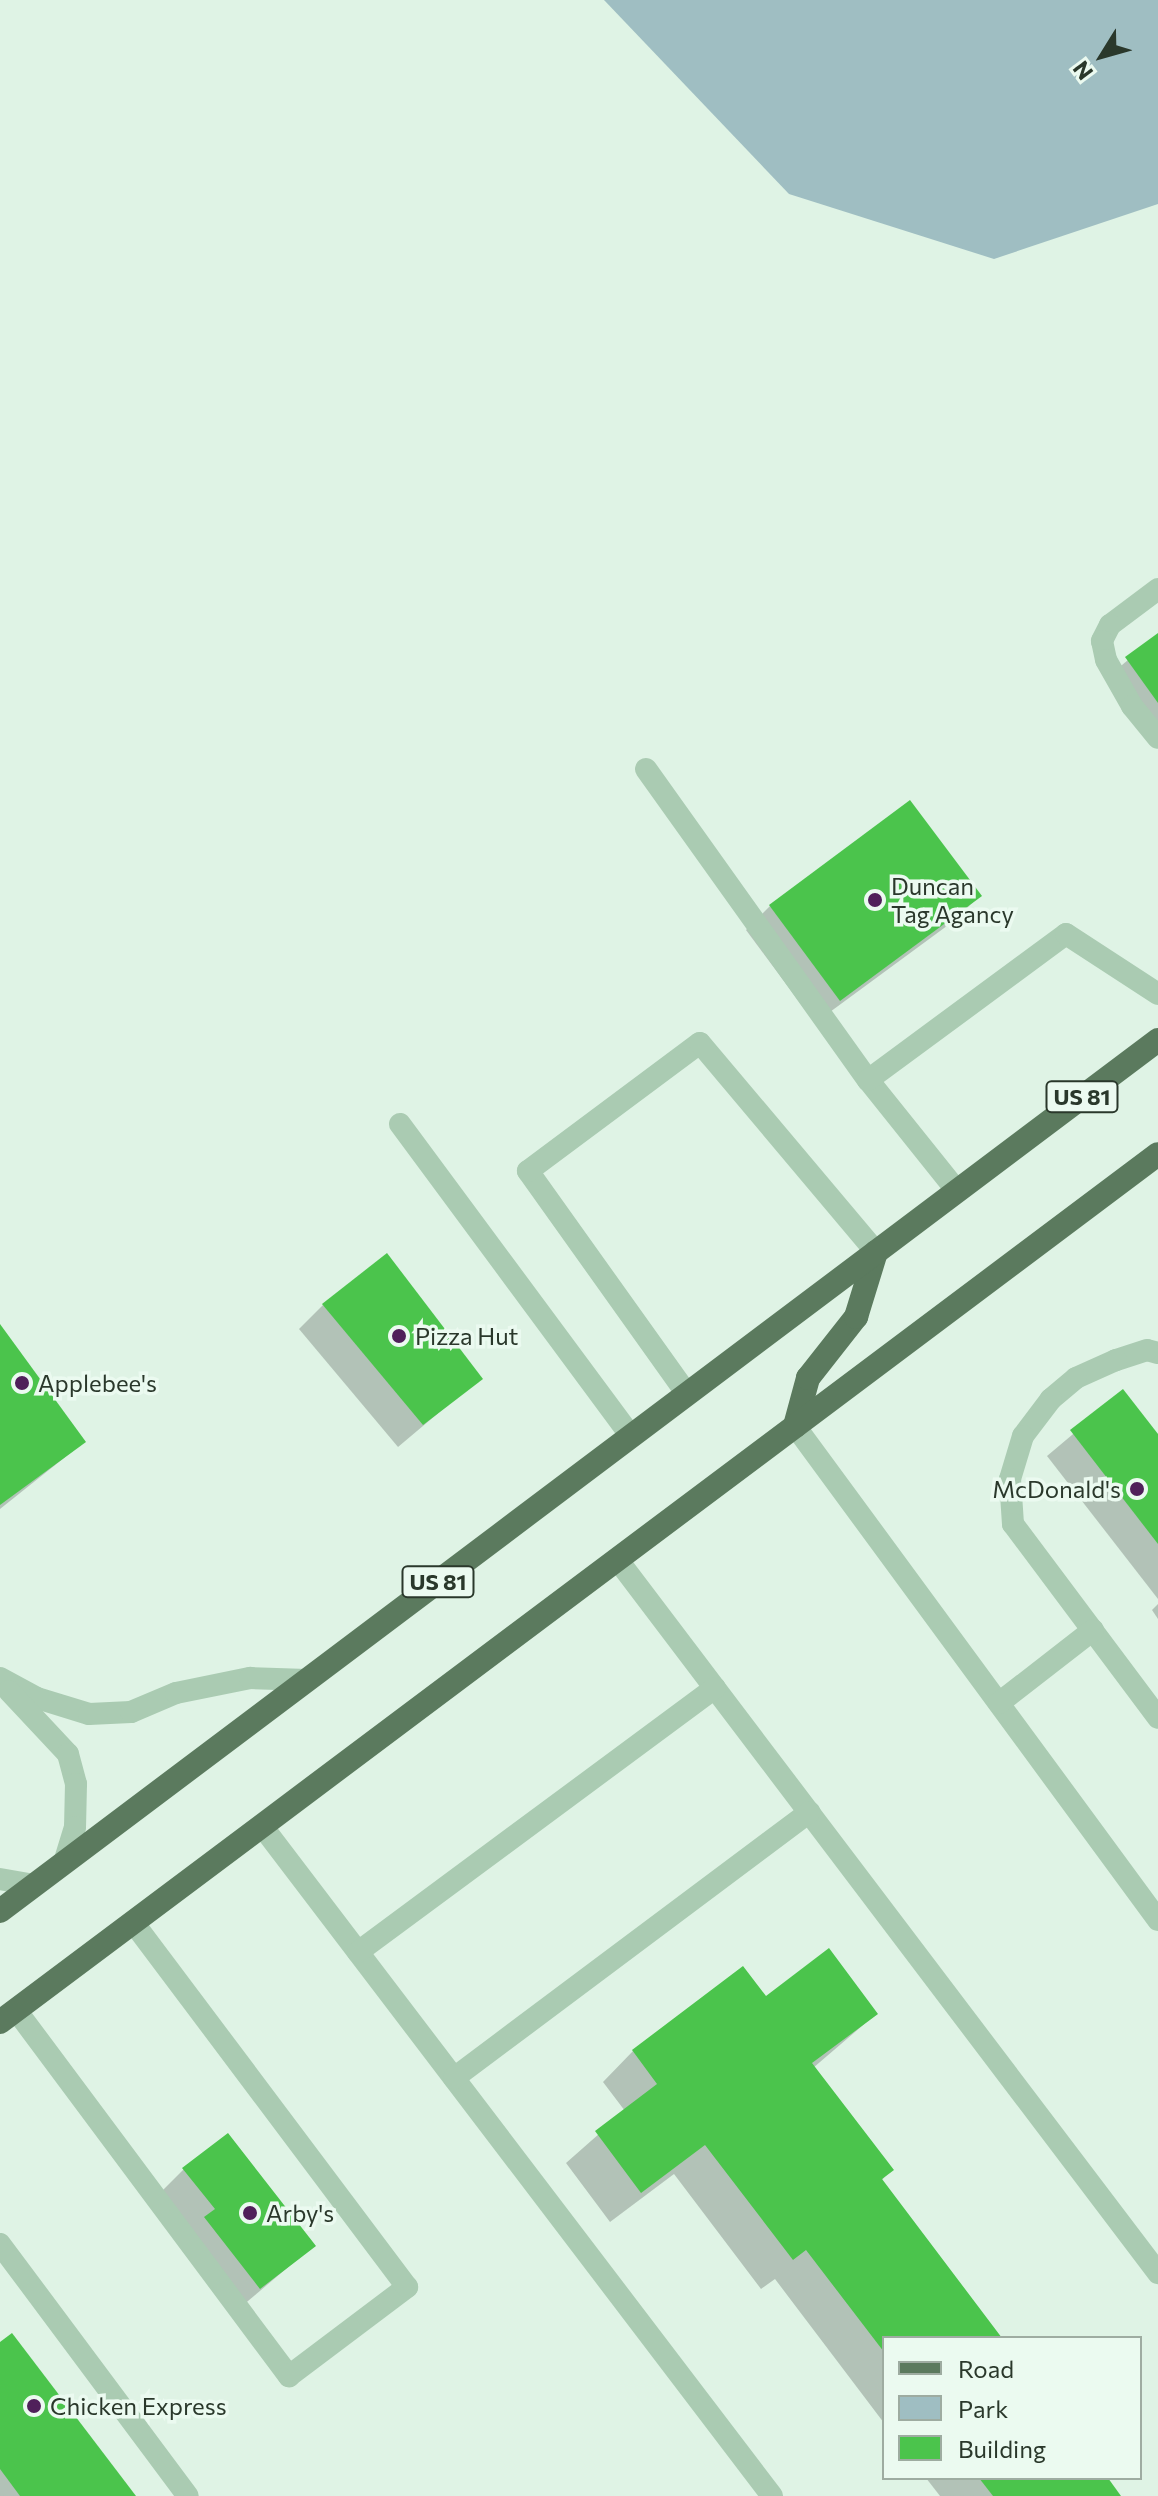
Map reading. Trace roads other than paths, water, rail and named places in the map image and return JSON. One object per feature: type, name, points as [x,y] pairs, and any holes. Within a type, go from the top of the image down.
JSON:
[{"type":"main road","name":"US 81","points":[[0,1911],[1158,1040]]},
{"type":"main road","points":[[8,2016],[1158,1154]]},
{"type":"main road","points":[[795,1426],[808,1378],[856,1317],[876,1252]]},
{"type":"lane","points":[[1158,589],[1110,625],[1102,641],[1106,660],[1132,706],[1158,738]]},
{"type":"lane","points":[[646,769],[868,1080],[957,1191]]},
{"type":"lane","points":[[868,1080],[1066,934],[1158,994]]},
{"type":"lane","points":[[687,1394],[528,1171],[700,1043],[876,1252]]},
{"type":"lane","points":[[400,1124],[631,1436]]},
{"type":"lane","points":[[1158,1353],[1147,1350],[1116,1360],[1076,1378],[1051,1399],[1023,1436],[1010,1479],[1013,1524],[1158,1718]]},
{"type":"lane","points":[[795,1426],[1158,1920]]},
{"type":"lane","points":[[617,1559],[1158,2273]]},
{"type":"lane","points":[[999,1703],[1093,1630]]},
{"type":"lane","points":[[0,1679],[37,1698],[89,1714],[131,1712],[176,1693],[250,1678],[307,1680]]},
{"type":"lane","points":[[0,1679],[68,1754],[76,1784],[75,1827],[64,1863]]},
{"type":"lane","points":[[358,1952],[715,1688]]},
{"type":"lane","points":[[454,2078],[809,1812]]},
{"type":"lane","points":[[262,1826],[772,2496]]},
{"type":"lane","points":[[0,1879],[34,1885]]},
{"type":"lane","points":[[8,2016],[289,2376],[407,2287],[133,1922]]},
{"type":"lane","points":[[0,2244],[188,2496]]},
{"type":"place","name":"Duncan Tag Agancy","points":[[875,900]]},
{"type":"place","name":"Pizza Hut","points":[[399,1336]]},
{"type":"place","name":"Applebee's","points":[[22,1383]]},
{"type":"place","name":"McDonald's","points":[[1137,1489]]},
{"type":"place","name":"Arby's","points":[[250,2213]]},
{"type":"place","name":"Chicken Express","points":[[34,2406]]}]
